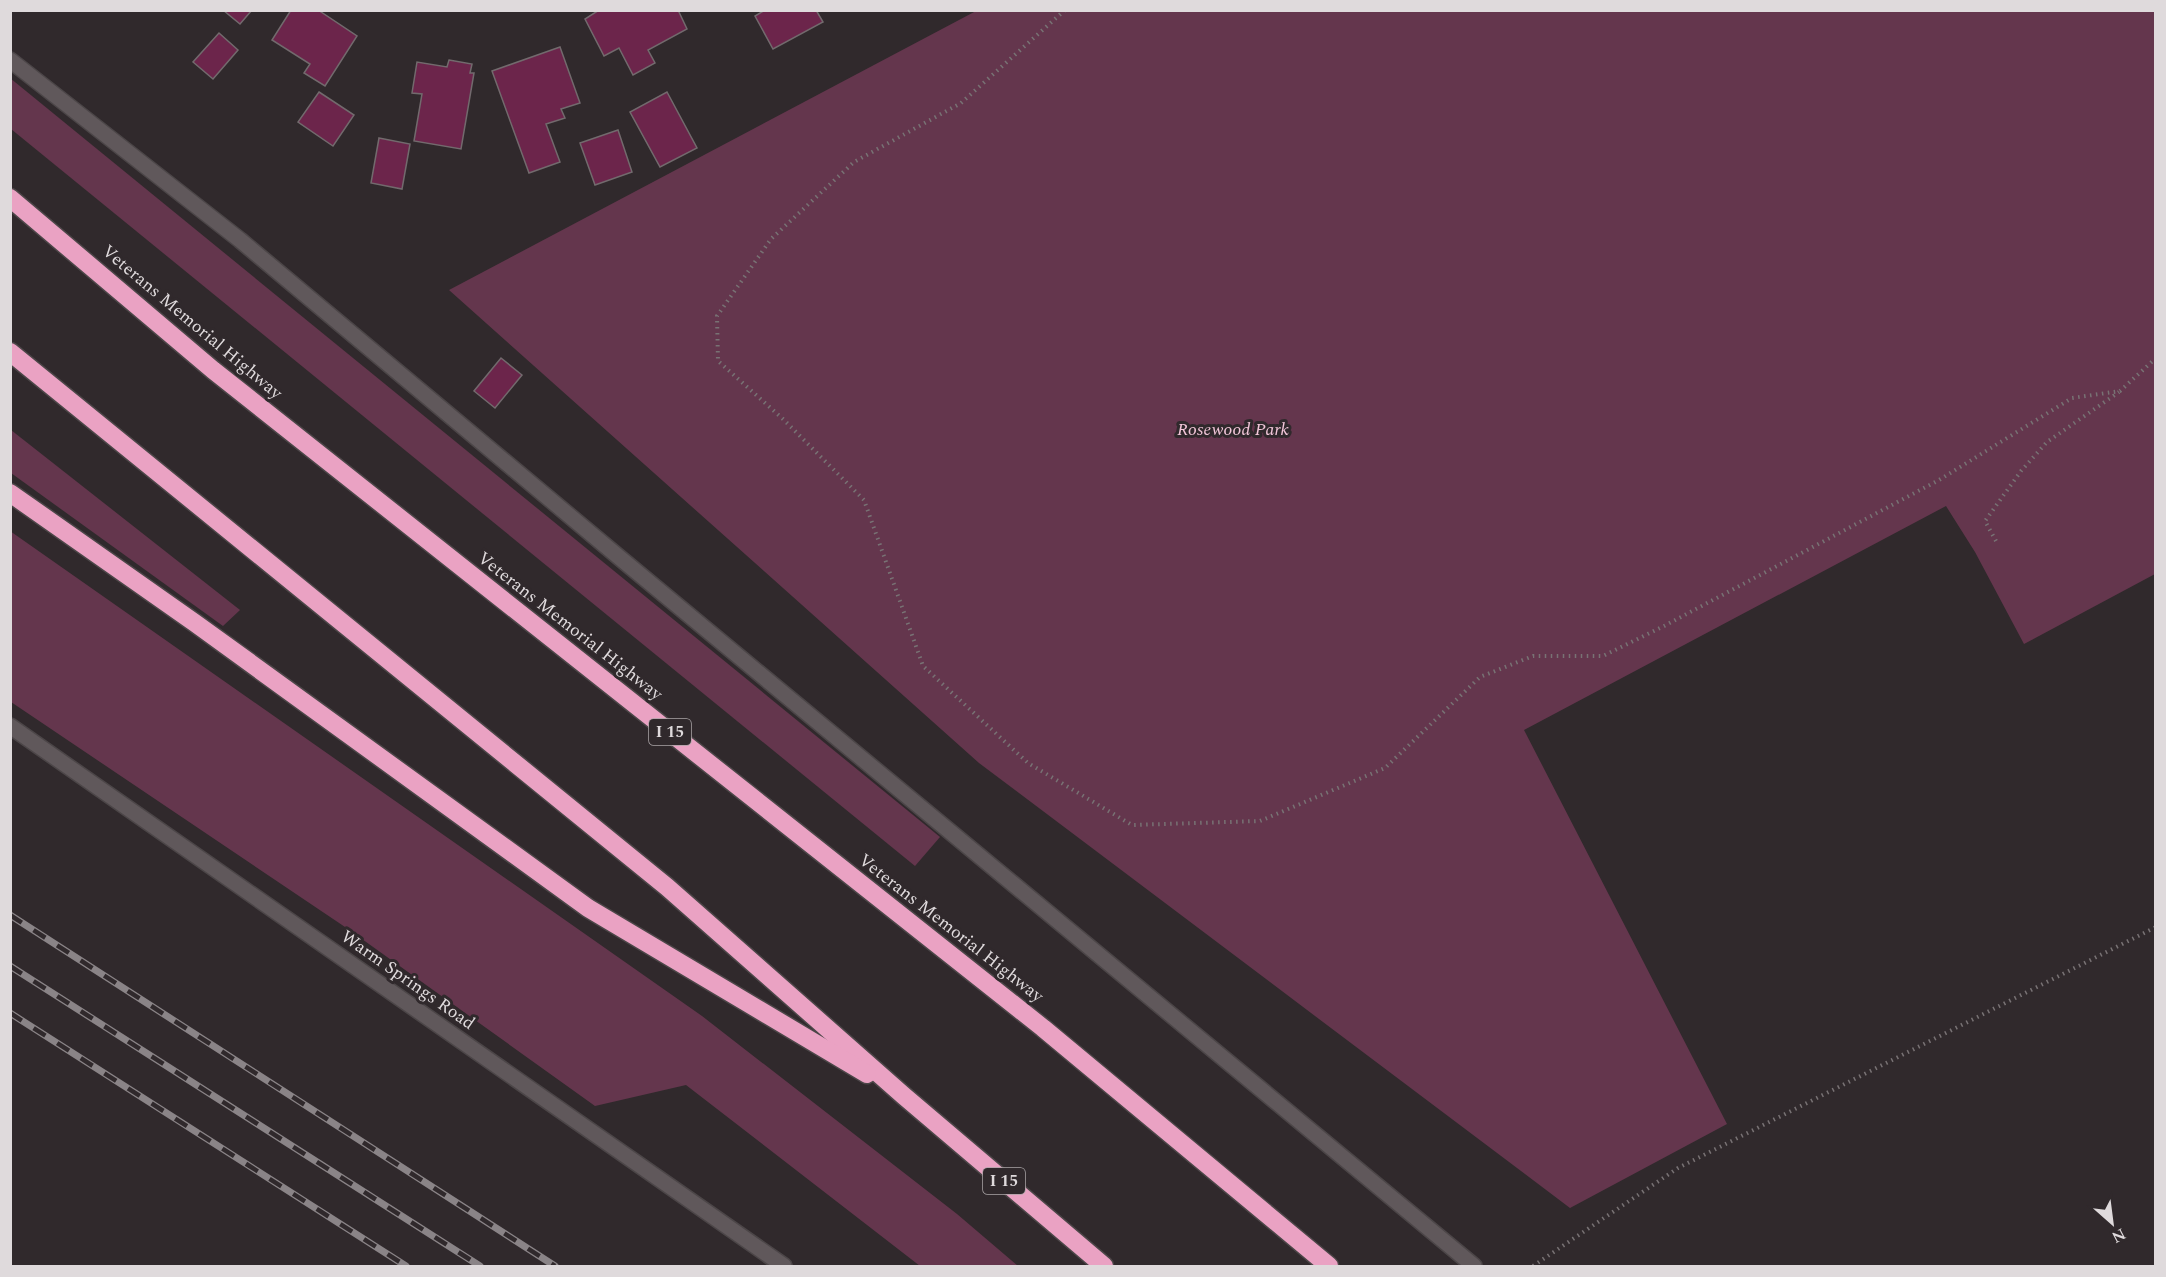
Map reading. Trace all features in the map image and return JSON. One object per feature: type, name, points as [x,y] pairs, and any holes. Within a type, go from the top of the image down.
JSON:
[{"type":"highway","name":"Veterans Memorial Highway","points":[[10,198],[213,370],[1043,1028],[1329,1266]]},
{"type":"highway","name":"I 15","points":[[10,352],[667,887],[904,1096],[1104,1266]]},
{"type":"highway","points":[[10,493],[195,623],[588,908],[904,1096]]},
{"type":"street","points":[[10,60],[240,240],[1474,1266]]},
{"type":"street","name":"Warm Springs Road","points":[[10,726],[784,1266]]},
{"type":"path","points":[[1065,10],[961,104],[854,162],[771,239],[717,316],[718,361],[784,420],[864,500],[923,666],[1028,763],[1132,825],[1260,820],[1385,768],[1480,677],[1533,656],[1603,656],[1665,626],[1939,480],[2072,398],[2120,391]]},
{"type":"path","points":[[1996,541],[1985,521],[2021,471],[2047,442],[2120,391],[2156,358]]},
{"type":"path","points":[[1533,1266],[1678,1168],[2156,927]]},
{"type":"green space","name":"Rosewood Park","points":[[976,11],[2155,11],[2155,574],[2024,644],[1975,552],[1946,506],[1524,730],[1727,1124],[1570,1208],[979,763],[449,290]]},
{"type":"green space","points":[[10,78],[940,837],[915,866],[11,129]]},
{"type":"green space","points":[[10,430],[240,610],[223,626],[11,473]]},
{"type":"green space","points":[[10,531],[702,1016],[957,1214],[1018,1266],[920,1266],[686,1085],[595,1106],[348,929],[11,702]]},
{"type":"building","points":[[223,10],[252,10],[240,24]]},
{"type":"building","points":[[291,10],[318,10],[357,36],[325,86],[304,73],[310,64],[272,40]]},
{"type":"building","points":[[599,10],[678,10],[687,29],[648,50],[655,63],[633,75],[619,48],[604,56],[585,19]]},
{"type":"building","points":[[765,10],[816,10],[823,22],[773,49],[755,16]]},
{"type":"building","points":[[219,33],[238,50],[213,79],[193,62]]},
{"type":"building","points":[[560,47],[580,103],[561,109],[565,118],[546,124],[560,162],[529,173],[492,71]]},
{"type":"building","points":[[449,60],[472,64],[470,73],[474,73],[461,149],[414,141],[422,94],[412,93],[417,62],[447,67]]},
{"type":"building","points":[[319,92],[354,115],[333,146],[298,122]]},
{"type":"building","points":[[667,92],[697,148],[660,167],[630,112]]},
{"type":"building","points":[[618,130],[632,172],[595,185],[580,143]]},
{"type":"building","points":[[379,138],[410,144],[402,189],[371,183]]},
{"type":"building","points":[[501,358],[522,375],[495,408],[474,391]]},
{"type":"railway","points":[[10,915],[555,1266]]},
{"type":"railway","points":[[10,966],[480,1266]]},
{"type":"railway","points":[[10,1013],[406,1266]]}]
